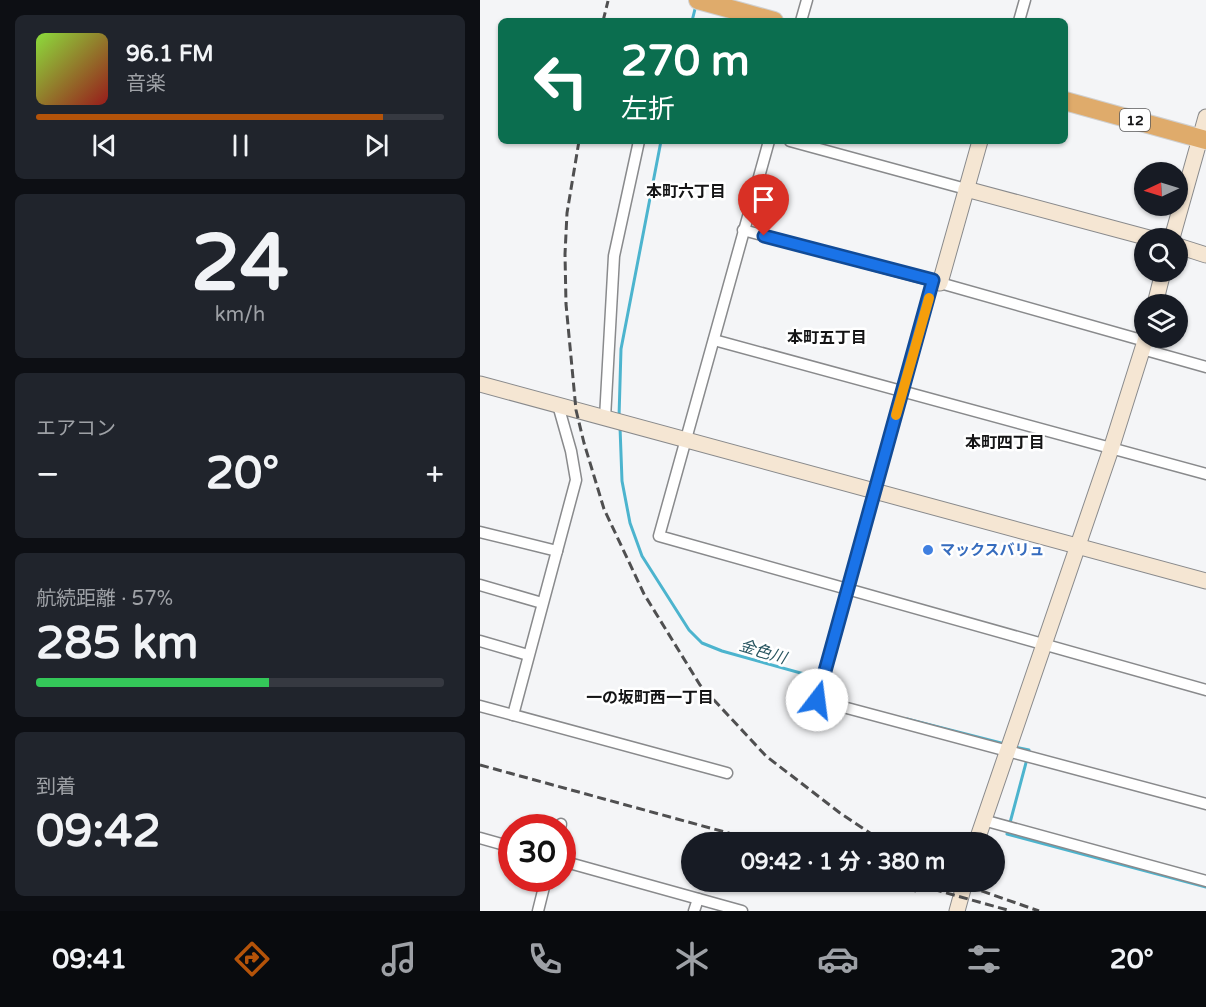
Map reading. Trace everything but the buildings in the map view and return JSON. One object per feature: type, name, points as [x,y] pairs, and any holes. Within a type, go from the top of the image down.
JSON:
[{"type":"highway","points":[[698,0],[763,18]]},
{"type":"highway","name":"12","points":[[1068,102],[1203,139]]},
{"type":"street","points":[[802,18],[807,0]]},
{"type":"street","points":[[1020,18],[1025,0]]},
{"type":"street","points":[[1175,228],[1203,139],[1206,117]]},
{"type":"street","points":[[605,418],[614,256],[638,144]]},
{"type":"street","points":[[768,144],[659,536],[1206,690]]},
{"type":"street","points":[[801,144],[1134,234]]},
{"type":"street","points":[[979,144],[902,390],[876,492],[817,700],[1206,804]]},
{"type":"street","points":[[743,230],[937,282],[1134,340]]},
{"type":"street","points":[[1188,249],[1206,255]]},
{"type":"street","points":[[714,340],[1206,474]]},
{"type":"street","points":[[979,832],[1045,645],[1142,348]]},
{"type":"street","points":[[1157,348],[1206,367]]},
{"type":"street","points":[[480,384],[1206,581]]},
{"type":"street","points":[[513,715],[576,480],[571,451],[558,405]]},
{"type":"street","points":[[480,532],[557,551]]},
{"type":"street","points":[[480,585],[542,603]]},
{"type":"street","points":[[480,641],[528,655]]},
{"type":"street","points":[[480,706],[727,772]]},
{"type":"street","points":[[983,820],[1206,881]]},
{"type":"street","points":[[480,838],[498,843]]},
{"type":"street","points":[[576,865],[742,911]]},
{"type":"street","points":[[538,911],[543,892]]},
{"type":"street","points":[[957,911],[962,892]]},
{"type":"street","points":[[694,911],[698,898]]},
{"type":"waterway","name":"金色川","points":[[693,18],[696,5]]},
{"type":"waterway","name":"金色川","points":[[619,417],[621,349],[660,144]]},
{"type":"waterway","name":"金色川","points":[[620,427],[622,481],[630,523],[642,556],[689,630],[702,643],[722,651],[815,677],[838,687],[837,701],[840,701]]},
{"type":"waterway","name":"金色川","points":[[907,719],[1005,744]]},
{"type":"waterway","name":"金色川","points":[[1015,747],[1029,750],[1029,753]]},
{"type":"waterway","name":"金色川","points":[[1027,759],[1007,834],[1206,887]]},
{"type":"railway","points":[[604,18],[608,1]]},
{"type":"railway","points":[[578,144],[567,213],[566,304],[576,410],[604,509],[644,594],[700,685],[766,756],[868,832]]},
{"type":"railway","points":[[480,765],[725,832]]},
{"type":"railway","points":[[943,892],[1011,911]]},
{"type":"railway","points":[[985,892],[1039,911]]},
{"type":"slow traffic","points":[[896,415],[929,298]]},
{"type":"place","name":"マックスバリュ","points":[[928,550]]},
{"type":"district","name":"本町六丁目","points":[[686,191]]},
{"type":"district","name":"本町五丁目","points":[[827,337]]},
{"type":"district","name":"本町四丁目","points":[[1005,442]]},
{"type":"district","name":"一の坂町西一丁目","points":[[650,697]]},
{"type":"route","points":[[764,236],[933,280],[817,700]]}]
